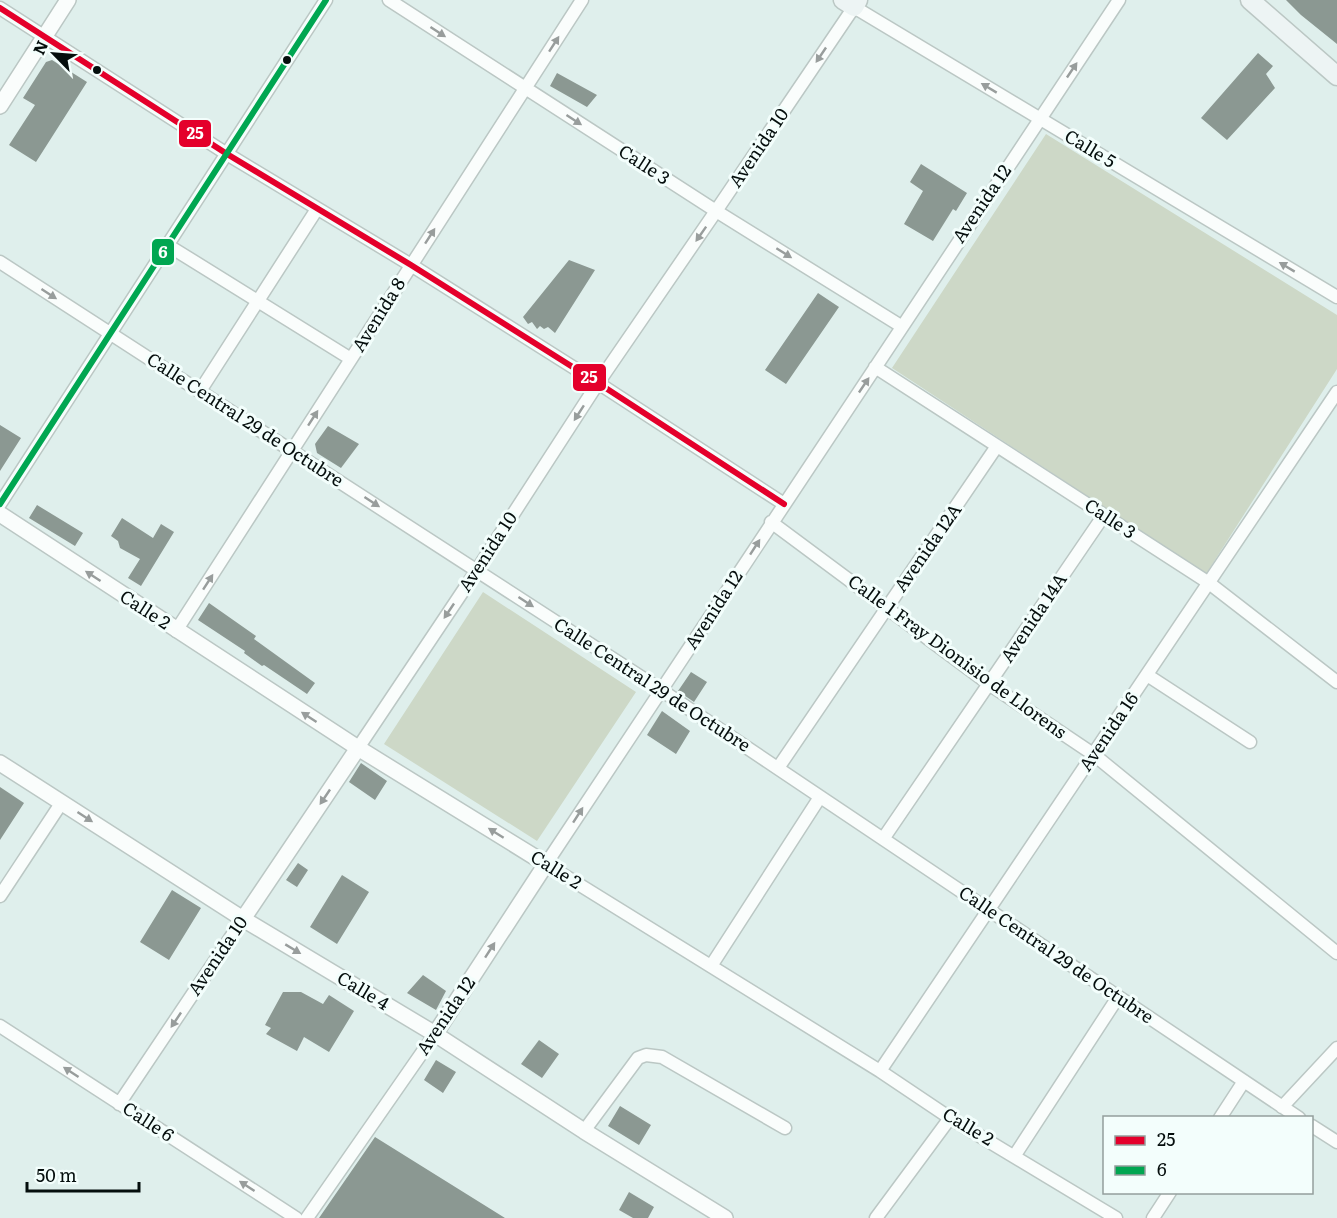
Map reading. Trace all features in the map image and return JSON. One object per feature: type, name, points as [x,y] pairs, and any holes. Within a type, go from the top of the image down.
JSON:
[{"type":"main road","points":[[1250,0],[1337,76]]},
{"type":"street","points":[[0,106],[68,0]]},
{"type":"street","points":[[0,504],[326,0]]},
{"type":"street","name":"Calle 3","points":[[389,0],[716,212],[901,326]]},
{"type":"street","name":"Avenida 8","points":[[176,631],[582,0]]},
{"type":"street","name":"Avenida 12","points":[[307,1218],[435,1034],[771,522],[1119,0]]},
{"type":"street","name":"Calle 5","points":[[851,2],[1337,297]]},
{"type":"street","name":"Avenida 10","points":[[119,1104],[477,570],[598,383],[716,212],[851,2]]},
{"type":"street","points":[[0,8],[227,154],[411,265],[598,383],[784,504]]},
{"type":"street","points":[[200,391],[317,209]]},
{"type":"street","points":[[169,246],[351,359]]},
{"type":"street","name":"Calle Central 29 de Octubre","points":[[0,262],[661,690],[1296,1116]]},
{"type":"street","name":"Calle 3","points":[[875,367],[1209,583],[1337,682]]},
{"type":"street","name":"Avenida 16","points":[[880,1071],[1335,398]]},
{"type":"street","name":"Avenida 12A","points":[[778,768],[997,447]]},
{"type":"street","name":"Calle 2","points":[[0,514],[358,748],[880,1071],[950,1118],[1015,1155],[1116,1218]]},
{"type":"street","name":"Avenida 14A","points":[[883,839],[1104,515]]},
{"type":"street","name":"Calle 1 Fray Dionisio de Llorens","points":[[771,522],[989,684],[1093,754],[1337,953]]},
{"type":"street","points":[[1147,675],[1250,742]]},
{"type":"street","name":"Calle 4","points":[[0,763],[243,919],[435,1034],[584,1131],[725,1218]]},
{"type":"street","points":[[711,966],[820,797]]},
{"type":"street","points":[[0,896],[62,802]]},
{"type":"street","points":[[1015,1155],[1118,997]]},
{"type":"street","name":"Calle 6","points":[[0,1026],[296,1218]]},
{"type":"street","points":[[1282,1107],[1337,1048]]},
{"type":"street","points":[[584,1131],[638,1058],[646,1054],[662,1057],[785,1128]]},
{"type":"street","points":[[1221,1116],[1244,1081]]},
{"type":"street","points":[[876,1218],[950,1118]]},
{"type":"street","points":[[1313,1127],[1337,1142]]},
{"type":"street","points":[[1153,1218],[1169,1194]]},
{"type":"green space","points":[[1046,134],[1337,315],[1337,369],[1206,574],[892,368]]},
{"type":"green space","points":[[483,592],[636,692],[537,841],[384,744]]},
{"type":"building","points":[[1286,0],[1337,0],[1337,44],[1301,15]]},
{"type":"building","points":[[1258,53],[1273,66],[1266,74],[1275,88],[1227,140],[1201,118]]},
{"type":"building","points":[[52,60],[87,82],[36,162],[9,145],[35,105],[23,98],[46,62]]},
{"type":"building","points":[[557,73],[597,95],[587,107],[550,86]]},
{"type":"building","points":[[921,164],[967,193],[956,211],[953,209],[933,241],[904,224],[923,191],[910,182]]},
{"type":"building","points":[[569,260],[595,270],[555,333],[548,327],[544,329],[540,326],[537,329],[532,322],[528,324],[523,317]]},
{"type":"building","points":[[818,293],[839,307],[786,384],[765,370]]},
{"type":"building","points":[[0,425],[21,438],[0,471]]},
{"type":"building","points":[[328,426],[359,444],[341,468],[317,453],[315,444]]},
{"type":"building","points":[[37,505],[83,533],[75,546],[29,518]]},
{"type":"building","points":[[122,518],[153,538],[161,524],[174,532],[141,586],[128,578],[140,559],[120,548],[118,541],[111,536]]},
{"type":"building","points":[[209,603],[256,636],[254,639],[315,683],[307,694],[264,665],[262,666],[244,653],[245,651],[198,620]]},
{"type":"building","points":[[691,672],[707,682],[694,702],[678,691]]},
{"type":"building","points":[[662,711],[690,731],[676,754],[647,735]]},
{"type":"building","points":[[361,763],[387,781],[375,800],[349,782]]},
{"type":"building","points":[[0,787],[24,803],[0,840]]},
{"type":"building","points":[[298,863],[308,870],[297,887],[286,880]]},
{"type":"building","points":[[342,875],[369,892],[337,944],[310,927]]},
{"type":"building","points":[[172,890],[201,908],[169,960],[140,942]]},
{"type":"building","points":[[423,975],[446,991],[436,1010],[407,993]]},
{"type":"building","points":[[283,992],[301,992],[323,1004],[329,995],[354,1011],[329,1052],[304,1037],[297,1051],[266,1034],[271,1028],[265,1025]]},
{"type":"building","points":[[539,1040],[559,1054],[542,1078],[521,1064]]},
{"type":"building","points":[[436,1060],[456,1072],[443,1093],[424,1080]]},
{"type":"building","points":[[620,1106],[651,1125],[639,1145],[608,1126]]},
{"type":"building","points":[[375,1137],[505,1218],[319,1218]]},
{"type":"building","points":[[629,1192],[654,1207],[648,1218],[633,1218],[619,1210]]},
{"type":"transit line","name":"6","points":[[0,504],[326,0]]},
{"type":"transit line","name":"25","points":[[0,8],[227,154],[411,265],[598,383],[784,504]]}]
